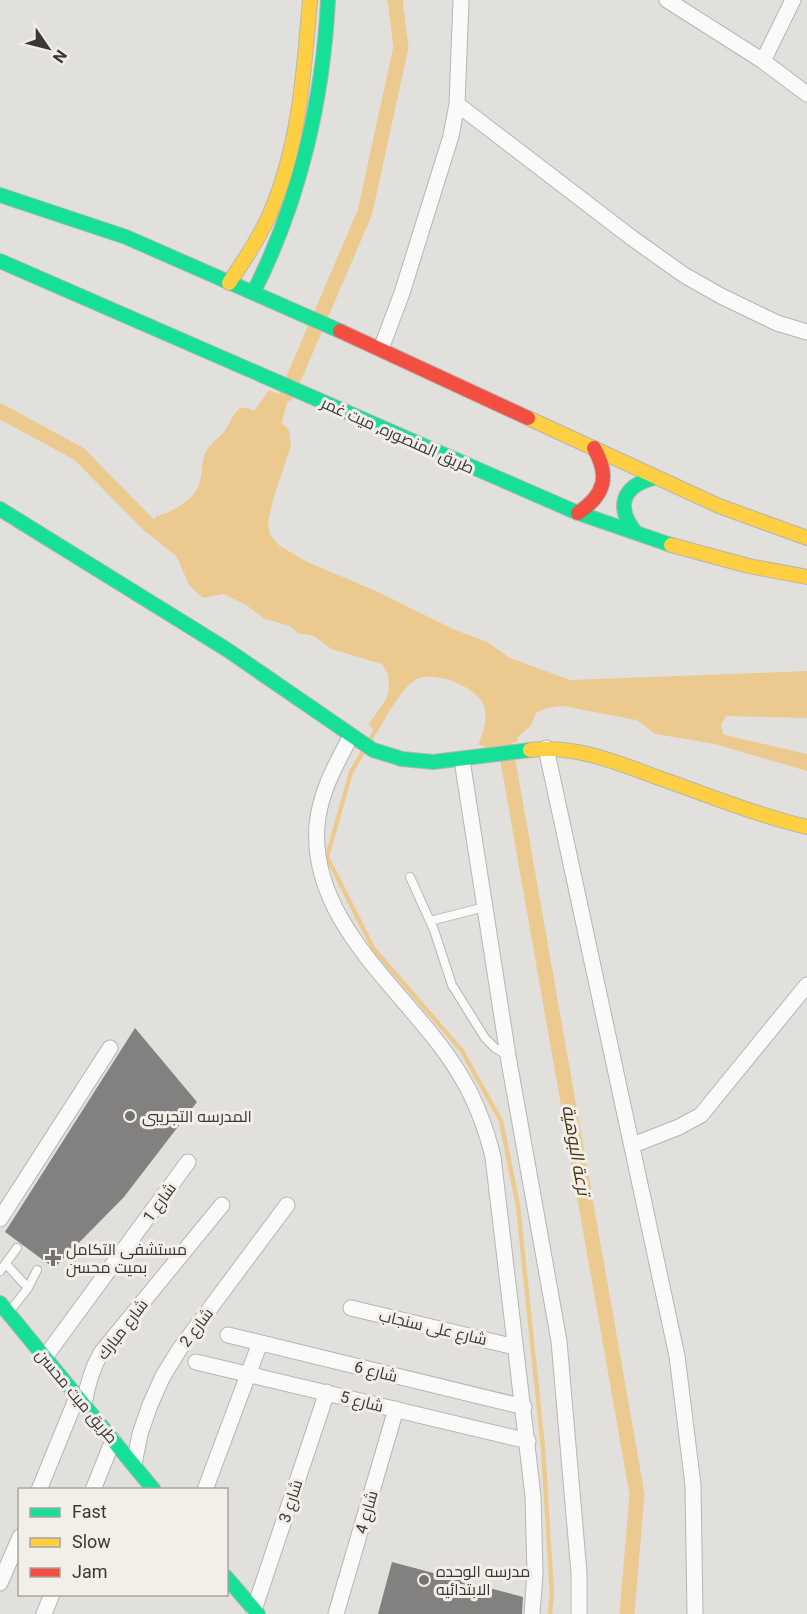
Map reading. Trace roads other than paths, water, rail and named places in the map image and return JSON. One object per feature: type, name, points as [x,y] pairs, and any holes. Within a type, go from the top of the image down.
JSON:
[{"type":"main road","points":[[230,283],[263,229],[284,176],[303,76],[310,0]]},
{"type":"main road","points":[[253,293],[282,236],[299,179],[326,42],[328,0]]},
{"type":"main road","points":[[0,195],[126,237],[381,349],[654,478],[720,507],[807,538]]},
{"type":"main road","name":"طريق المنصوره, ميت غمر","points":[[0,261],[578,513],[742,565],[807,577]]},
{"type":"main road","points":[[578,513],[588,508],[596,500],[604,479],[600,458],[594,448]]},
{"type":"main road","points":[[636,533],[624,518],[624,499],[636,483],[654,478]]},
{"type":"main road","points":[[0,509],[226,649],[373,750],[416,761],[462,760],[546,748],[579,753],[613,761],[777,820],[807,827]]},
{"type":"main road","name":"طريق ميت محسن","points":[[4,1308],[152,1488]]},
{"type":"main road","points":[[228,1579],[256,1612]]},
{"type":"street","points":[[381,349],[437,187],[451,136],[457,104],[462,0]]},
{"type":"street","points":[[668,0],[763,61],[807,94]]},
{"type":"street","points":[[763,61],[793,0]]},
{"type":"street","points":[[457,104],[684,275],[777,323],[807,332]]},
{"type":"street","points":[[355,739],[329,778],[322,798],[317,823],[321,873],[328,894],[343,923],[450,1059],[468,1088],[486,1128],[493,1157],[528,1441],[533,1496],[535,1574],[532,1614]]},
{"type":"street","points":[[546,748],[677,1356],[693,1485],[695,1614]]},
{"type":"street","points":[[462,760],[508,1056],[559,1341],[579,1573],[579,1614]]},
{"type":"street","points":[[633,1145],[679,1127],[701,1115],[807,985]]},
{"type":"street","points":[[0,1219],[110,1048]]},
{"type":"street","name":"شارع 1","points":[[45,1357],[188,1162]]},
{"type":"street","name":"شارع مبارك","points":[[40,1488],[81,1401],[100,1353],[222,1205]]},
{"type":"street","name":"شارع 2","points":[[134,1464],[140,1434],[150,1405],[168,1367],[287,1205]]},
{"type":"street","name":"شارع على سنجاب","points":[[351,1308],[515,1347]]},
{"type":"street","name":"شارع 6","points":[[228,1335],[524,1407]]},
{"type":"street","points":[[206,1488],[260,1343]]},
{"type":"street","name":"شارع 5","points":[[196,1362],[528,1441]]},
{"type":"street","name":"شارع 3","points":[[256,1612],[327,1392]]},
{"type":"street","name":"شارع 4","points":[[336,1614],[396,1409]]},
{"type":"street","points":[[94,1488],[113,1440]]},
{"type":"street","points":[[0,1584],[18,1542]]},
{"type":"street","points":[[44,1614],[51,1596]]},
{"type":"lane","points":[[410,877],[430,921],[448,976],[457,994],[485,1038],[508,1056]]},
{"type":"lane","points":[[430,921],[485,907]]},
{"type":"lane","points":[[0,1271],[17,1248]]},
{"type":"lane","points":[[6,1264],[28,1288]]},
{"type":"lane","points":[[4,1308],[28,1288],[37,1270]]},
{"type":"waterway","points":[[287,394],[365,212],[401,47],[395,0]]},
{"type":"waterway","points":[[0,411],[79,454],[151,527],[171,534]]},
{"type":"waterway","points":[[369,742],[378,726]]},
{"type":"waterway","name":"ترعة البوهية","points":[[505,744],[637,1494],[627,1614]]},
{"type":"waterway","points":[[363,752],[351,772],[327,857],[373,948],[462,1051],[501,1121],[518,1206],[543,1448],[552,1594],[550,1614]]},
{"type":"place","name":"المدرسه التجريبى","points":[[130,1116]]},
{"type":"place","name":"مستشفى التكامل بميت محسن","points":[[53,1258]]},
{"type":"place","name":"مدرسه الوحده الابتدائيه","points":[[424,1580]]}]
